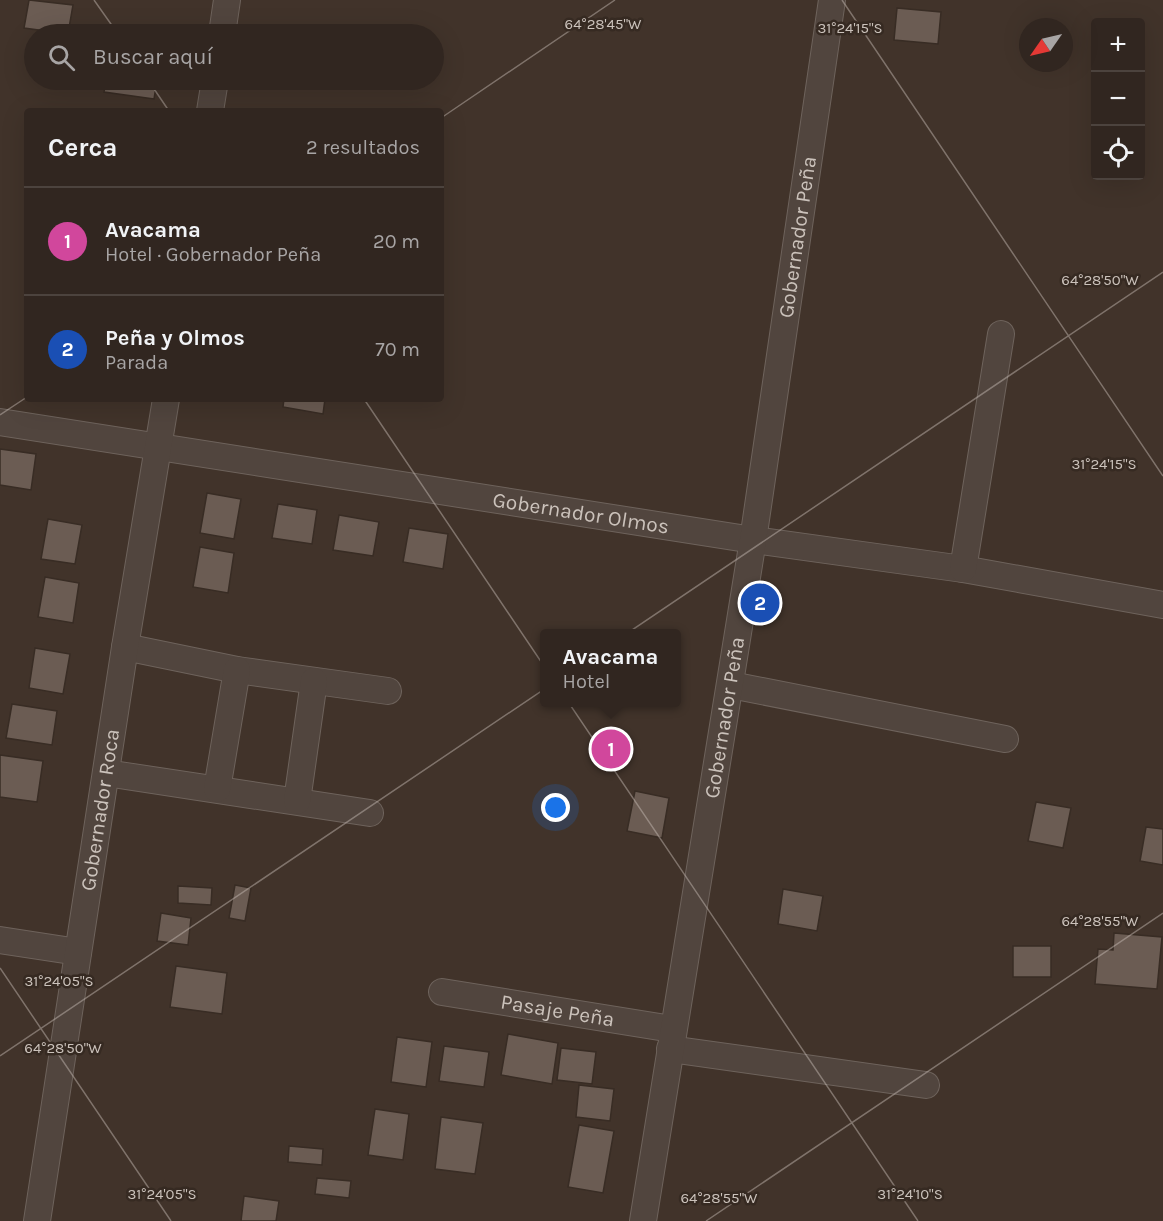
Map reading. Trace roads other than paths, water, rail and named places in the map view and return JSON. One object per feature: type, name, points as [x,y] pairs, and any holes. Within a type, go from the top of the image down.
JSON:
[{"type":"street","points":[[223,24],[227,0]]},
{"type":"street","name":"Gobernador Peña","points":[[643,1221],[671,1039],[731,685],[832,0]]},
{"type":"street","points":[[210,108],[213,90]]},
{"type":"street","points":[[963,569],[1001,334]]},
{"type":"street","name":"Gobernador Roca","points":[[37,1221],[125,647],[166,402]]},
{"type":"street","name":"Gobernador Olmos","points":[[0,422],[753,540],[963,569],[1163,605]]},
{"type":"street","points":[[125,647],[237,670],[388,691]]},
{"type":"street","points":[[217,789],[237,670]]},
{"type":"street","points":[[297,801],[314,681]]},
{"type":"street","points":[[731,685],[1005,739]]},
{"type":"street","points":[[106,773],[370,813]]},
{"type":"street","points":[[0,940],[78,952]]},
{"type":"street","name":"Pasaje Peña","points":[[442,993],[671,1039],[926,1085]]},
{"type":"place","name":"Peña y Olmos","points":[[760,603]]},
{"type":"place","name":"Avacama","points":[[611,749]]}]
